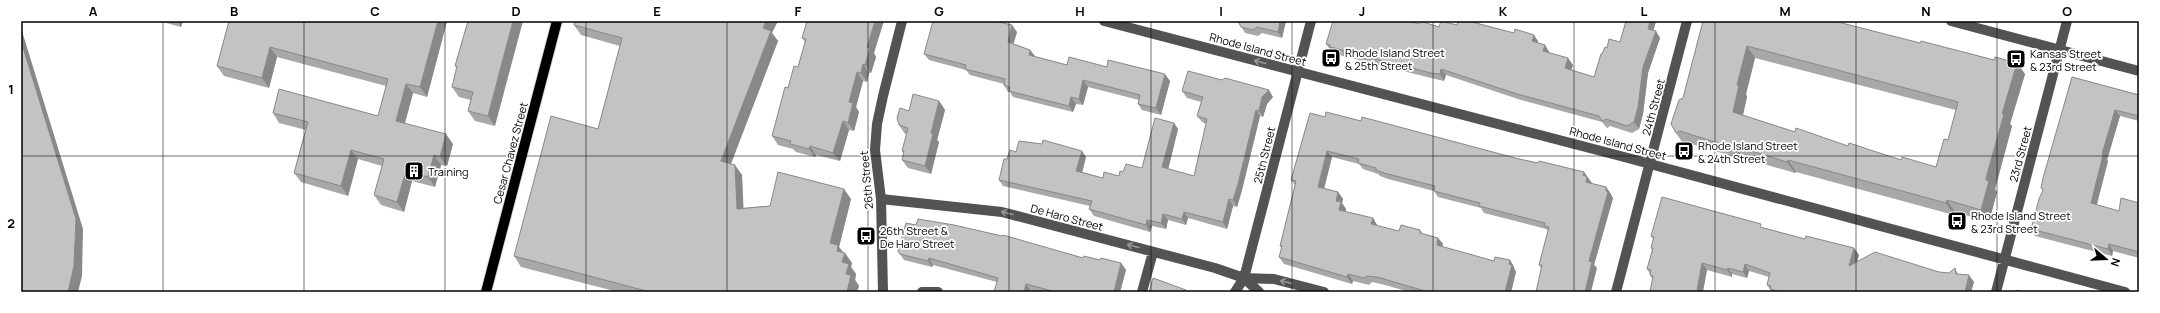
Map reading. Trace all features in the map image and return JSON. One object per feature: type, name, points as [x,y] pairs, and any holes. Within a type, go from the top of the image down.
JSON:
[{"type":"main road","name":"Cesar Chavez Street","points":[[486,292],[557,21]]},
{"type":"street","name":"26th Street","points":[[883,292],[881,199],[875,150],[877,124],[902,21]]},
{"type":"street","name":"Rhode Island Street","points":[[1104,21],[1650,164],[2004,261],[2125,292]]},
{"type":"street","name":"25th Street","points":[[1235,292],[1244,278],[1311,21]]},
{"type":"street","name":"24th Street","points":[[1616,292],[1688,21]]},
{"type":"street","points":[[1951,21],[2139,71]]},
{"type":"street","name":"23rd Street","points":[[1996,292],[2067,21]]},
{"type":"street","name":"De Haro Street","points":[[881,199],[1002,212],[1244,278],[1274,280],[1324,292]]},
{"type":"street","points":[[1142,292],[1153,252]]},
{"type":"street","name":"De Haro Street","points":[[1244,278],[1259,292]]},
{"type":"street","points":[[922,292],[938,292]]},
{"type":"building","points":[[229,21],[438,21],[420,87],[406,84],[396,121],[446,134],[440,157],[434,155],[428,177],[406,171],[397,202],[374,195],[384,159],[351,150],[341,186],[294,173],[308,122],[273,113],[279,89],[378,116],[388,79],[270,47],[262,78],[217,66]]},
{"type":"building","points":[[468,21],[513,21],[488,116],[468,111],[473,92],[452,87],[457,66],[455,66]]},
{"type":"building","points":[[575,21],[766,21],[763,28],[771,31],[721,161],[735,165],[737,209],[770,206],[778,172],[844,189],[830,243],[838,245],[837,251],[845,253],[842,262],[849,264],[846,274],[851,275],[847,292],[650,292],[514,256],[551,116],[598,129],[622,38],[574,25]]},
{"type":"building","points":[[807,21],[875,21],[867,47],[870,48],[865,65],[863,64],[861,73],[857,72],[849,102],[853,103],[848,123],[843,121],[833,153],[810,146],[809,149],[790,144],[791,141],[772,136],[785,87],[788,88],[794,66],[798,67],[806,39],[802,38]]},
{"type":"building","points":[[933,21],[994,21],[1012,25],[1008,42],[1030,50],[1029,55],[1067,65],[1069,57],[1107,67],[1108,60],[1165,74],[1156,108],[1138,104],[1140,95],[1083,80],[1079,99],[1071,97],[1069,106],[1009,91],[1010,87],[1004,85],[1005,79],[965,69],[966,65],[924,54]]},
{"type":"building","points":[[1238,21],[1280,21],[1278,32],[1257,27],[1253,30],[1241,27]]},
{"type":"building","points":[[1333,21],[1408,21],[1419,24],[1420,21],[1439,27],[1441,21],[1457,25],[1458,21],[1472,21],[1514,33],[1515,29],[1534,35],[1532,41],[1545,45],[1543,51],[1568,58],[1565,68],[1594,77],[1601,54],[1605,47],[1607,48],[1609,39],[1620,42],[1626,21],[1650,21],[1648,29],[1656,31],[1643,67],[1638,107],[1634,122],[1627,126],[1606,119],[1602,121],[1599,116],[1517,94],[1441,69],[1440,74],[1431,73],[1330,47],[1330,45],[1326,44]]},
{"type":"building","points":[[1703,21],[1834,21],[1994,60],[1995,57],[2017,63],[2002,114],[2004,114],[1986,178],[1986,180],[1989,181],[1981,210],[1947,200],[1946,203],[1788,160],[1787,162],[1735,146],[1734,148],[1680,131],[1676,133],[1671,124],[1679,100],[1683,98]],"holes":[[[1747,46],[1958,102],[1948,140],[1944,139],[1936,167],[1902,157],[1901,160],[1849,143],[1848,146],[1796,128],[1795,132],[1733,112],[1739,85],[1737,85]]]},
{"type":"building","points":[[21,41],[76,219],[74,266],[68,292],[21,292]]},
{"type":"building","points":[[1188,71],[1222,80],[1225,78],[1269,90],[1262,97],[1259,111],[1256,110],[1238,184],[1233,200],[1229,199],[1223,222],[1184,212],[1182,219],[1163,214],[1161,223],[1147,220],[1146,225],[1089,209],[1092,201],[999,180],[1004,159],[1007,159],[1010,150],[1016,152],[1019,141],[1042,144],[1043,140],[1082,151],[1076,171],[1103,178],[1104,172],[1119,176],[1120,171],[1123,172],[1126,164],[1142,168],[1155,118],[1174,123],[1162,167],[1194,176],[1207,119],[1197,116],[1203,97],[1182,91]]},
{"type":"building","points":[[2072,77],[2139,95],[2139,116],[2115,110],[2102,154],[2091,203],[2119,211],[2121,198],[2139,203],[2139,252],[2109,244],[2108,249],[2031,229],[2043,190],[2041,188],[2043,178]]},
{"type":"building","points":[[913,94],[939,101],[925,166],[902,160],[904,151],[902,151],[908,128],[899,125],[897,118],[900,108],[909,111]]},
{"type":"building","points":[[1326,112],[1361,121],[1362,117],[1519,159],[1538,163],[1539,161],[1584,172],[1583,175],[1587,177],[1586,182],[1606,187],[1606,191],[1608,192],[1589,261],[1592,262],[1585,292],[1536,292],[1542,265],[1539,265],[1549,227],[1544,226],[1545,223],[1479,206],[1480,203],[1434,191],[1435,186],[1384,173],[1376,170],[1376,168],[1358,163],[1359,159],[1327,151],[1318,187],[1338,192],[1336,201],[1341,202],[1339,210],[1373,218],[1371,224],[1399,231],[1401,225],[1420,230],[1420,233],[1438,238],[1437,245],[1494,261],[1495,257],[1510,260],[1509,264],[1512,265],[1505,292],[1424,292],[1425,291],[1377,277],[1367,276],[1364,278],[1348,274],[1347,277],[1279,257],[1282,246],[1280,246],[1296,181],[1291,180],[1310,113],[1325,117]]},
{"type":"building","points":[[1662,197],[1761,224],[1760,227],[1805,239],[1806,236],[1854,248],[1849,266],[1875,252],[1939,272],[1949,273],[1955,268],[1956,274],[1969,275],[1965,292],[1781,292],[1770,289],[1771,286],[1767,285],[1770,273],[1745,264],[1743,272],[1728,268],[1727,270],[1702,263],[1697,290],[1700,292],[1650,292],[1653,276],[1650,275],[1651,270],[1647,269],[1653,248],[1651,248],[1654,237],[1651,236]]},
{"type":"building","points":[[918,219],[1003,235],[1083,258],[1084,256],[1100,260],[1101,258],[1121,263],[1114,292],[1056,292],[1026,284],[1024,292],[994,292],[998,278],[929,258],[928,261],[900,254],[898,251],[906,223],[916,225]]},
{"type":"building","points":[[1153,278],[1186,290],[1185,292],[1149,292]]},
{"type":"place","name":"Rhode Island Street & 25th Street","points":[[1331,58]]},
{"type":"place","name":"Kansas Street & 23rd Street","points":[[2016,59]]},
{"type":"place","name":"Rhode Island Street & 24th Street","points":[[1684,151]]},
{"type":"place","name":"Training","points":[[414,171]]},
{"type":"place","name":"Rhode Island Street & 23rd Street","points":[[1957,221]]},
{"type":"place","name":"26th Street & De Haro Street","points":[[866,236]]}]
